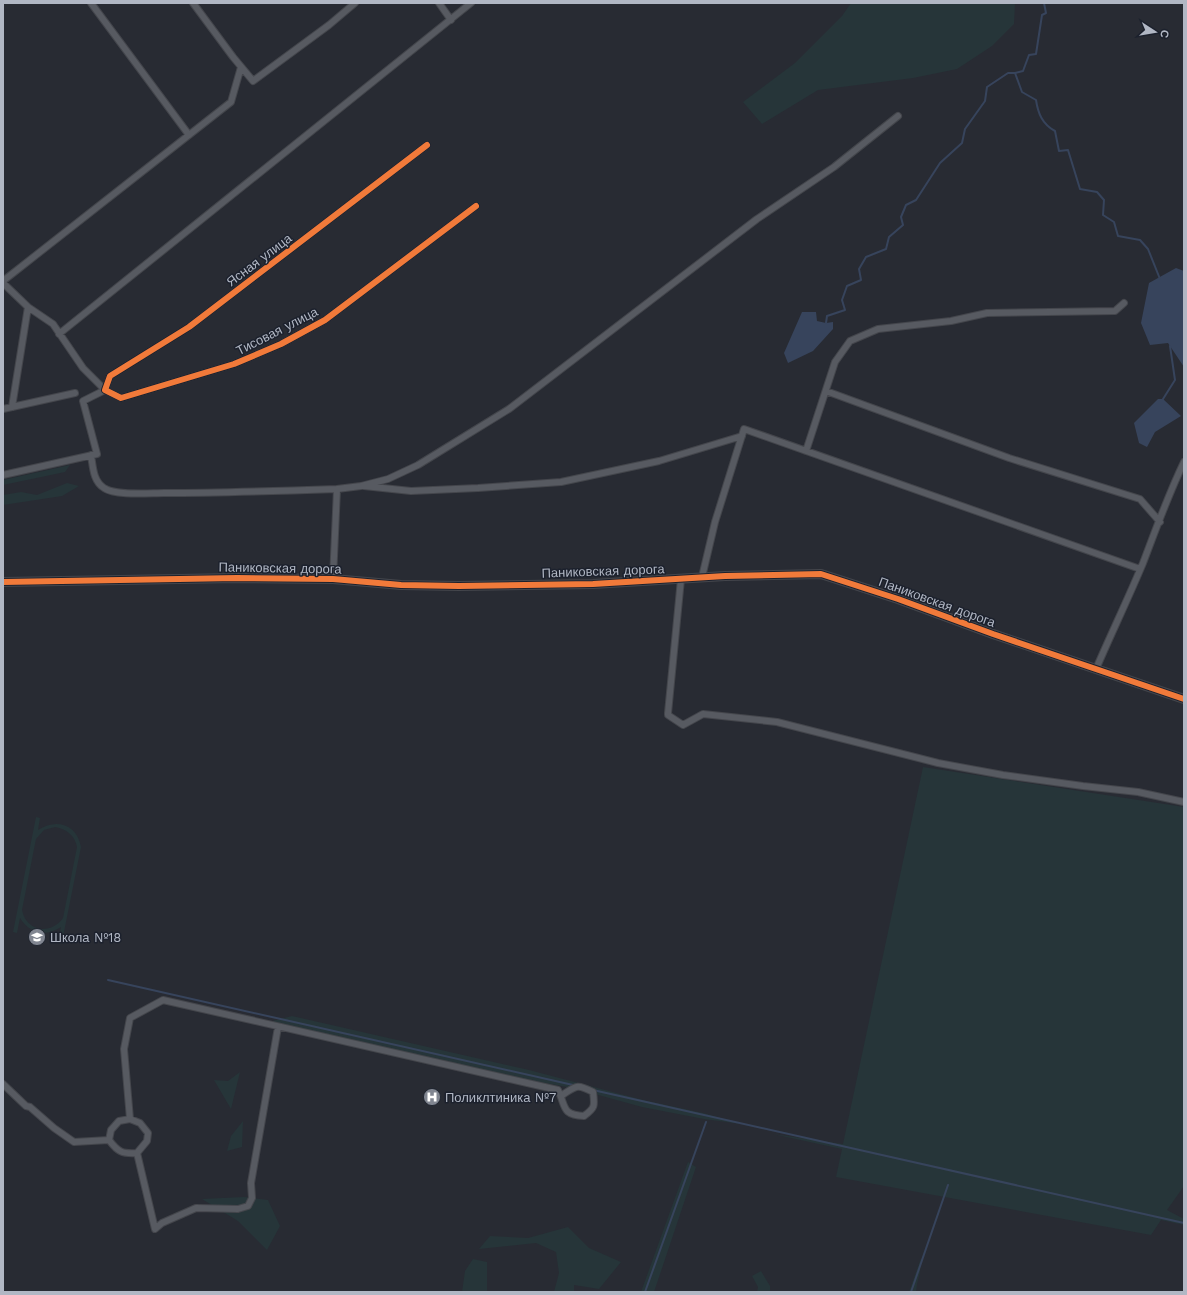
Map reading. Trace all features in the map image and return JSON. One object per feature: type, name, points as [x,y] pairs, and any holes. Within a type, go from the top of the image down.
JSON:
[{"type":"street","points":[[91,3],[189,135]]},
{"type":"street","points":[[193,3],[253,81],[329,25],[355,3]]},
{"type":"street","points":[[439,3],[451,20]]},
{"type":"street","points":[[59,334],[471,3]]},
{"type":"street","points":[[3,475],[97,454],[83,402],[105,390],[83,368],[53,324],[28,307],[3,282],[231,102],[241,67]]},
{"type":"street","points":[[91,455],[97,482],[104,489],[122,493],[217,493],[337,489],[361,486],[388,479],[418,465],[510,409],[757,219],[834,167],[898,116]]},
{"type":"street","name":"Ясная улица","points":[[105,390],[110,376],[189,326],[427,145]]},
{"type":"street","name":"Тисовая улица","points":[[105,390],[121,398],[234,364],[281,344],[324,320],[476,206]]},
{"type":"street","points":[[806,450],[835,362],[850,341],[878,329],[951,321],[987,313],[1115,311],[1124,303]]},
{"type":"street","points":[[12,407],[28,307]]},
{"type":"street","points":[[826,391],[1009,458],[1140,499],[1160,522]]},
{"type":"street","points":[[3,409],[75,393]]},
{"type":"street","points":[[702,577],[715,522],[744,429],[1140,569]]},
{"type":"street","points":[[361,486],[411,491],[561,482],[659,461],[742,436]]},
{"type":"street","points":[[1096,670],[1160,522],[1172,486],[1184,462]]},
{"type":"street","points":[[333,579],[337,489]]},
{"type":"street","name":"Паниковская дорога","points":[[3,582],[236,578],[333,579],[401,585],[459,586],[593,584],[702,577],[821,574],[898,599],[992,634],[1184,699]]},
{"type":"street","points":[[681,579],[668,715],[683,725],[703,714],[777,722],[938,763],[1003,775],[1138,792],[1184,802]]},
{"type":"street","points":[[130,1119],[124,1049],[130,1018],[162,1000],[558,1090],[560,1096],[562,1102],[566,1110],[574,1116],[584,1116],[592,1110],[594,1101],[593,1092],[586,1088],[579,1086],[572,1088],[560,1096]]},
{"type":"street","points":[[137,1153],[154,1229],[162,1223],[196,1208],[238,1209],[248,1206],[252,1198],[251,1183],[278,1027]]},
{"type":"street","points":[[3,1084],[26,1106],[30,1107],[54,1128],[74,1142],[109,1140]]},
{"type":"street","points":[[130,1119],[140,1123],[148,1133],[147,1141],[137,1153],[122,1152],[116,1149],[109,1140],[111,1130],[118,1121],[130,1119]]},
{"type":"shaded area","points":[[851,3],[1015,3],[1014,24],[992,46],[957,69],[913,78],[818,90],[762,124],[743,102],[795,63],[842,16]]},
{"type":"shaded area","points":[[70,465],[65,472],[3,485],[3,480]]},
{"type":"shaded area","points":[[67,483],[79,486],[62,496],[3,505],[3,495],[21,492],[37,495]]},
{"type":"shaded area","points":[[923,767],[1184,807],[1184,1186],[1167,1210],[1184,1219],[1184,1225],[1161,1220],[1151,1235],[836,1177],[842,1149],[773,1134],[843,1144]]},
{"type":"shaded area","points":[[36,817],[40,818],[38,830],[52,824],[65,825],[75,833],[79,839],[81,847],[62,942],[58,941],[61,927],[44,933],[33,931],[20,918],[17,933],[13,932]],"holes":[[[55,827],[67,831],[72,836],[77,847],[63,918],[58,924],[52,927],[39,929],[28,923],[22,910],[36,839],[44,830]]]},
{"type":"shaded area","points":[[292,1016],[529,1070],[643,1100],[703,1113],[741,1124],[704,1119],[642,1107],[573,1088],[511,1077],[269,1022]]},
{"type":"shaded area","points":[[240,1072],[231,1109],[214,1080],[228,1081]]},
{"type":"shaded area","points":[[243,1121],[242,1147],[227,1151],[231,1136]]},
{"type":"shaded area","points":[[688,1162],[696,1167],[654,1292],[641,1292]]},
{"type":"shaded area","points":[[244,1197],[268,1200],[280,1226],[267,1250],[238,1221],[202,1199]]},
{"type":"shaded area","points":[[568,1227],[589,1248],[621,1262],[599,1289],[574,1285],[574,1292],[554,1292],[559,1273],[556,1252],[536,1243],[479,1249],[490,1236],[528,1238]]},
{"type":"shaded area","points":[[921,1258],[916,1292],[909,1292]]},
{"type":"shaded area","points":[[473,1259],[487,1262],[487,1292],[462,1292],[465,1271]]},
{"type":"shaded area","points":[[761,1271],[770,1286],[770,1292],[757,1292],[758,1287],[752,1276]]},
{"type":"water","points":[[1176,268],[1184,271],[1184,367],[1168,343],[1150,345],[1141,323],[1149,283]]},
{"type":"water","points":[[802,312],[816,312],[817,321],[826,323],[833,322],[833,329],[813,351],[788,363],[784,353]]},
{"type":"water","points":[[1158,399],[1163,399],[1181,416],[1155,432],[1147,447],[1139,443],[1134,423]]},
{"type":"waterway","points":[[826,323],[827,316],[845,310],[842,300],[847,286],[861,280],[859,269],[866,257],[886,249],[889,237],[903,225],[901,217],[906,205],[916,200],[940,163],[962,143],[965,129],[985,101],[987,87],[1008,73],[1023,71],[1029,55],[1036,54],[1042,15],[1046,13],[1044,3]]},
{"type":"waterway","points":[[1015,73],[1022,92],[1036,100],[1041,118],[1055,131],[1059,151],[1068,150],[1080,189],[1097,192],[1104,200],[1103,215],[1114,222],[1118,236],[1140,240],[1148,249],[1160,279]]},
{"type":"waterway","points":[[1163,399],[1175,380],[1170,346]]},
{"type":"waterway","points":[[108,980],[573,1085]]},
{"type":"waterway","points":[[593,1090],[1184,1223]]},
{"type":"waterway","points":[[645,1292],[706,1122]]},
{"type":"waterway","points":[[911,1292],[948,1185]]},
{"type":"cycle path","points":[[427,145],[189,327],[110,376],[105,390],[121,398],[234,364],[281,344],[325,320],[476,206]]},
{"type":"cycle path","points":[[3,582],[237,578],[333,579],[401,585],[459,586],[593,584],[725,576],[821,574],[898,599],[993,634],[1184,699]]},
{"type":"place","name":"Школа №18","points":[[37,937]]},
{"type":"place","name":"Поликлтиника №7","points":[[432,1097]]}]
